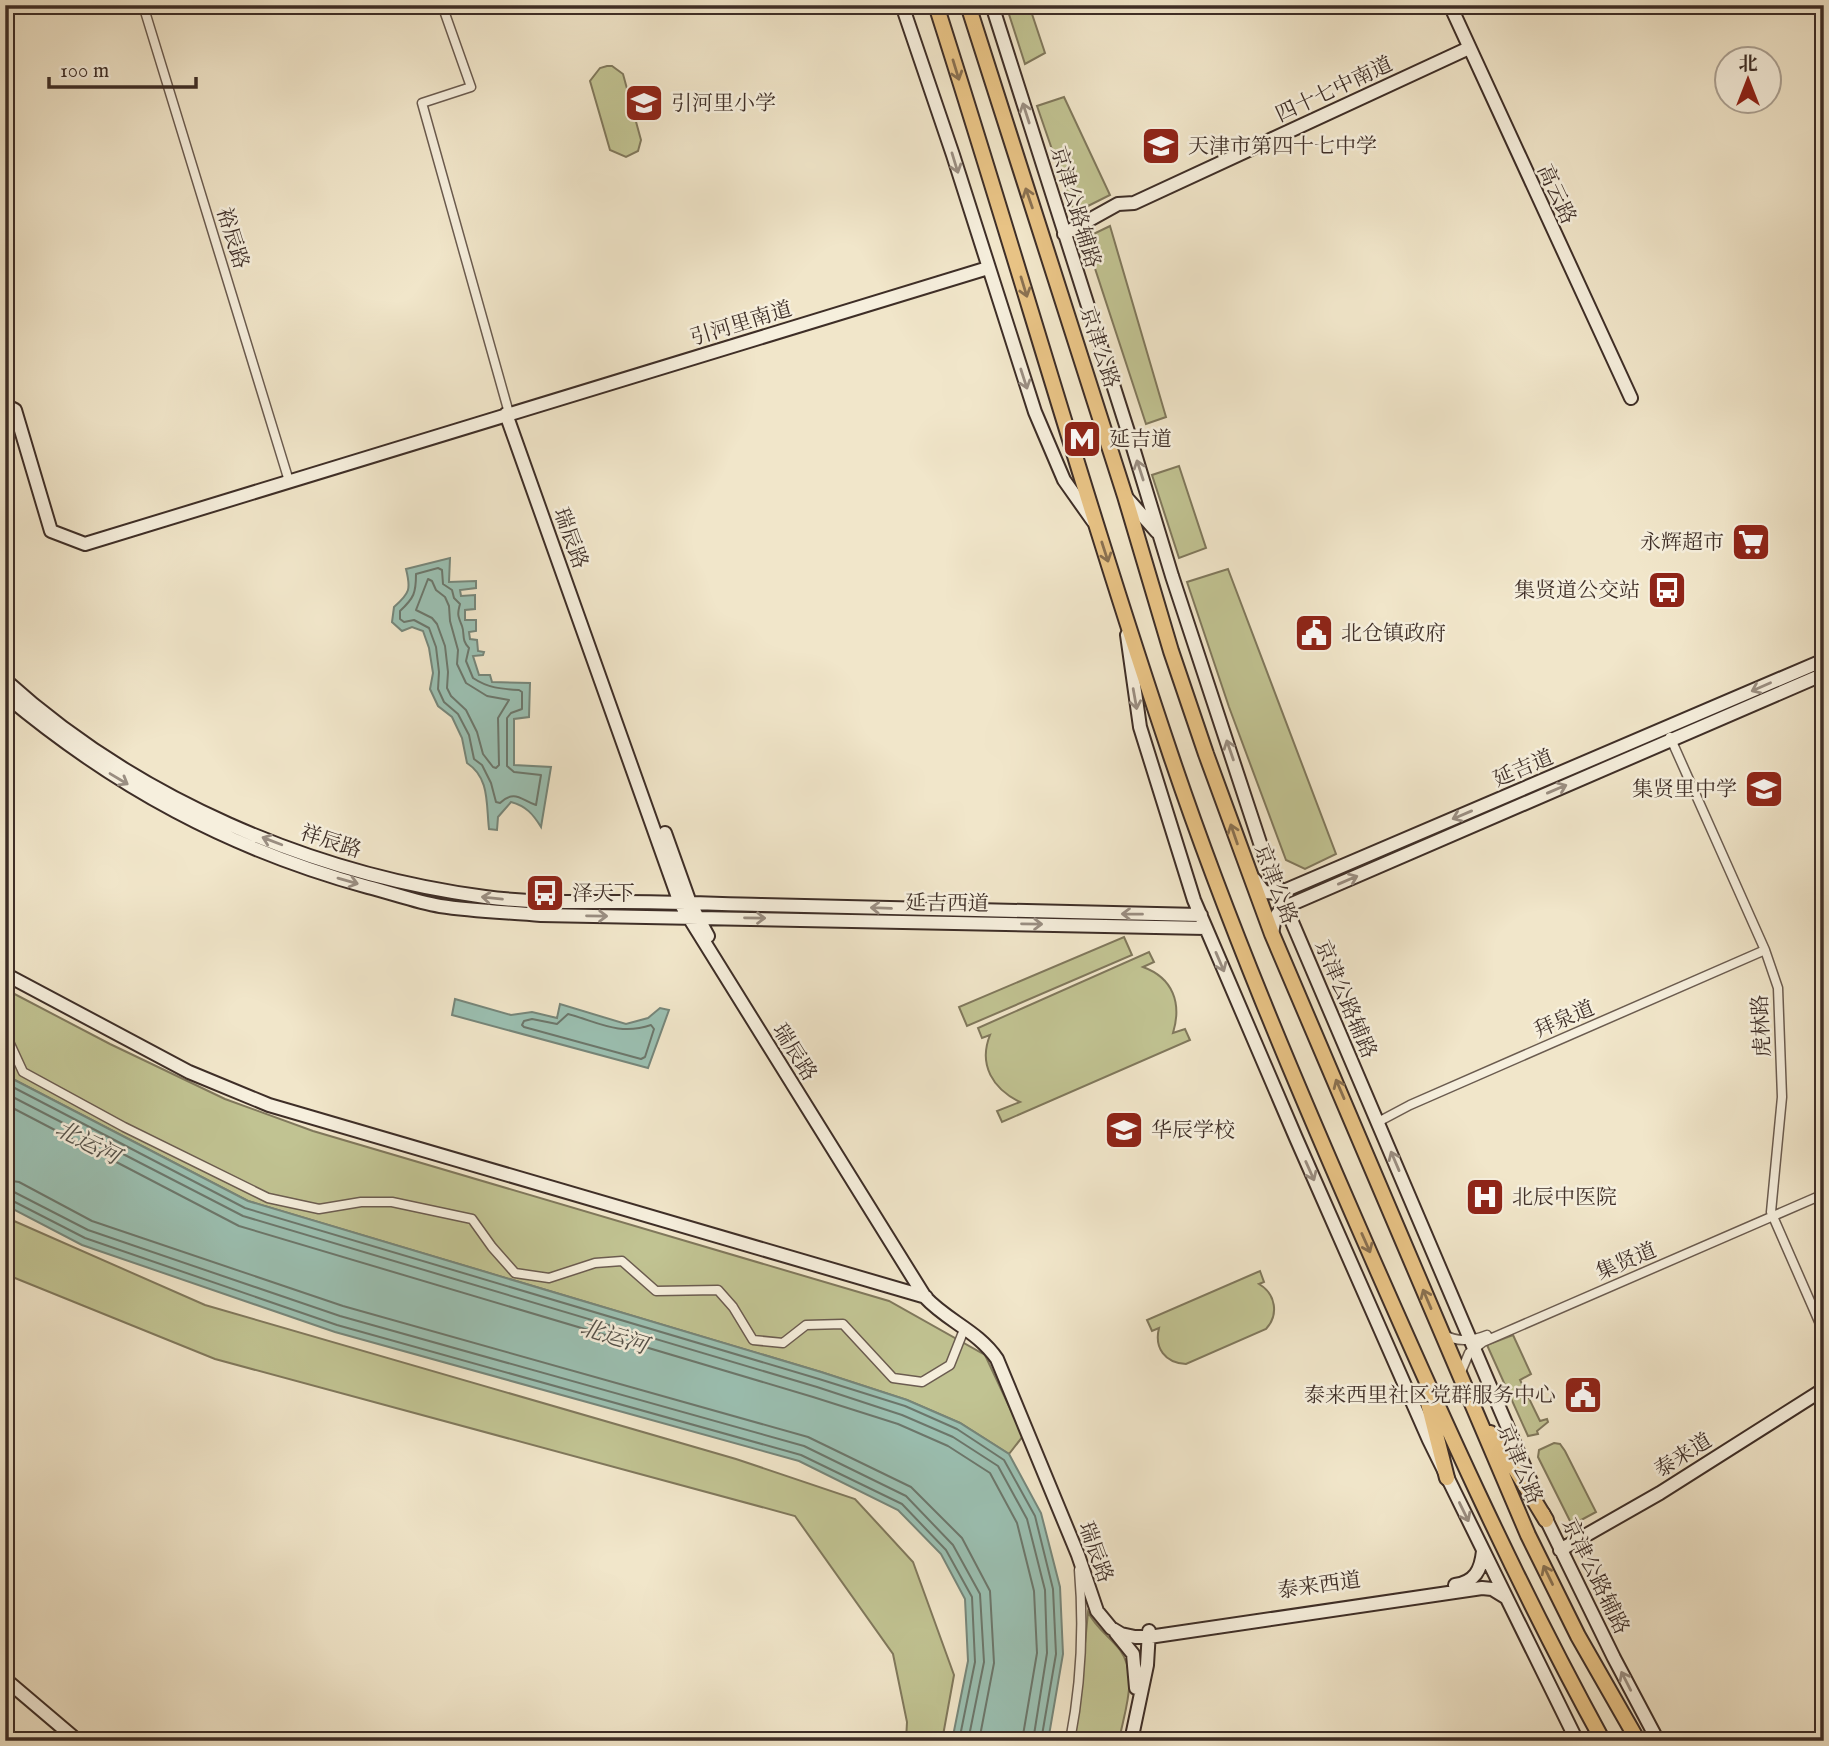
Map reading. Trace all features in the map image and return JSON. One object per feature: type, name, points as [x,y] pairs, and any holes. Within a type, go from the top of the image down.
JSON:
[{"type":"highway","points":[[936,5],[1097,527],[1171,756],[1254,982],[1421,1371],[1478,1496],[1553,1649],[1603,1741]]},
{"type":"highway","name":"京津公路","points":[[968,5],[1176,664],[1246,868],[1528,1535],[1578,1636],[1639,1741]]},
{"type":"highway","points":[[1421,1371],[1447,1478]]},
{"type":"highway","points":[[1476,1412],[1506,1454],[1546,1520]]},
{"type":"street","name":"裕辰路","points":[[144,5],[289,481]]},
{"type":"street","points":[[442,5],[471,87],[422,103],[509,413]]},
{"type":"street","points":[[902,5],[1035,412],[1064,480],[1097,527]]},
{"type":"street","name":"京津公路辅路","points":[[992,5],[1262,851],[1546,1520],[1658,1741]]},
{"type":"street","name":"高云路","points":[[1450,5],[1631,398]]},
{"type":"street","name":"四十七中南道","points":[[1064,234],[1118,205],[1134,203],[1469,48]]},
{"type":"street","name":"引河里南道","points":[[5,405],[15,410],[51,531],[85,544],[988,268]]},
{"type":"street","name":"瑞辰路","points":[[509,413],[692,917],[931,1298],[942,1312],[986,1344],[997,1359],[1078,1555],[1097,1611],[1117,1627]]},
{"type":"street","points":[[1125,496],[1159,535]]},
{"type":"street","points":[[1123,607],[1140,727],[1203,921],[1447,1478],[1577,1741]]},
{"type":"street","name":"延吉道","points":[[1285,907],[1669,734],[1824,660]]},
{"type":"street","name":"延吉道","points":[[1279,893],[1669,734],[1824,674]]},
{"type":"street","name":"祥辰路","points":[[5,680],[94,750],[147,783],[226,824],[293,849],[385,878],[486,897],[546,902],[685,903]]},
{"type":"street","name":"祥辰路","points":[[5,695],[88,760],[132,787],[215,833],[284,861],[438,905],[541,915],[692,917]]},
{"type":"street","name":"虎林路","points":[[1669,734],[1765,950],[1778,988],[1782,1097],[1772,1214],[1824,1333]]},
{"type":"street","points":[[1246,868],[1264,892],[1279,893]]},
{"type":"street","points":[[658,902],[692,917]]},
{"type":"street","name":"延吉西道","points":[[685,903],[1203,921]]},
{"type":"street","points":[[1272,934],[1275,917],[1278,911],[1285,907]]},
{"type":"street","points":[[657,916],[679,923],[705,937]]},
{"type":"street","name":"延吉西道","points":[[692,917],[1203,921]]},
{"type":"street","name":"拜泉道","points":[[1378,1122],[1410,1104],[1765,950]]},
{"type":"street","points":[[5,974],[189,1072],[269,1105],[931,1298]]},
{"type":"street","points":[[5,1033],[23,1072],[124,1127],[268,1198],[319,1209],[361,1202],[392,1202],[472,1219],[515,1273],[549,1278],[595,1263],[622,1261],[656,1291],[718,1290],[733,1307],[753,1340],[783,1343],[806,1325],[844,1324],[893,1378],[922,1382],[950,1366],[965,1327]]},
{"type":"street","name":"集贤道","points":[[1472,1344],[1824,1192]]},
{"type":"street","name":"瑞辰路","points":[[931,1298],[984,1334],[1000,1354],[1103,1606],[1121,1634],[1142,1636]]},
{"type":"street","points":[[1441,1332],[1453,1340],[1472,1344],[1463,1364],[1461,1378]]},
{"type":"street","name":"泰来道","points":[[1560,1550],[1660,1493],[1824,1389]]},
{"type":"street","points":[[1070,1741],[1077,1706],[1082,1631],[1077,1538]]},
{"type":"street","name":"泰来西道","points":[[1142,1636],[1463,1584],[1478,1573],[1483,1551]]},
{"type":"street","name":"泰来西道","points":[[1142,1636],[1482,1588],[1492,1589],[1505,1597]]},
{"type":"street","points":[[1117,1627],[1133,1654],[1136,1688]]},
{"type":"street","points":[[1131,1741],[1147,1665],[1142,1636]]},
{"type":"street","points":[[1125,1741],[1136,1688],[1142,1636]]},
{"type":"street","points":[[5,1679],[78,1741]]},
{"type":"green space","points":[[1006,5],[1029,5],[1045,53],[1025,64]]},
{"type":"green space","points":[[612,66],[623,74],[641,140],[638,151],[626,157],[610,150],[590,81],[600,68]]},
{"type":"green space","points":[[1064,97],[1110,195],[1074,213],[1037,106]]},
{"type":"green space","points":[[1110,226],[1166,417],[1146,424],[1085,238]]},
{"type":"green space","points":[[1179,466],[1206,548],[1179,558],[1152,475]]},
{"type":"green space","points":[[1228,569],[1336,854],[1305,869],[1286,860],[1229,707],[1187,582]]},
{"type":"green space","points":[[1124,937],[1132,955],[967,1026],[959,1007]]},
{"type":"green space","points":[[1149,952],[1154,962],[1143,967],[1162,978],[1173,993],[1176,1022],[1173,1033],[1185,1029],[1190,1040],[1002,1122],[997,1111],[1020,1102],[1002,1090],[990,1075],[986,1056],[990,1035],[982,1038],[978,1028]]},
{"type":"green space","points":[[5,989],[110,1044],[225,1099],[313,1131],[889,1301],[985,1355],[1023,1436],[1009,1454],[960,1423],[907,1400],[248,1201],[5,1075]]},
{"type":"green space","points":[[5,1217],[205,1305],[736,1459],[855,1499],[913,1562],[954,1675],[942,1741],[906,1741],[907,1722],[893,1654],[795,1516],[215,1359],[5,1274]]},
{"type":"green space","points":[[1260,1271],[1264,1282],[1259,1284],[1269,1293],[1274,1305],[1273,1317],[1266,1329],[1186,1364],[1172,1361],[1163,1353],[1158,1342],[1159,1328],[1152,1331],[1147,1320]]},
{"type":"green space","points":[[1513,1335],[1531,1374],[1520,1380],[1540,1421],[1547,1419],[1548,1422],[1537,1431],[1538,1434],[1528,1436],[1487,1345]]},
{"type":"green space","points":[[1554,1443],[1560,1444],[1565,1451],[1596,1512],[1572,1525],[1538,1457],[1539,1450]]},
{"type":"green space","points":[[1088,1612],[1120,1650],[1129,1671],[1128,1694],[1119,1741],[1073,1741]]},
{"type":"water","points":[[450,558],[449,582],[476,581],[476,588],[460,590],[461,596],[475,595],[475,609],[465,610],[465,620],[476,620],[476,631],[469,632],[470,639],[477,640],[478,651],[484,652],[483,655],[473,656],[479,675],[490,675],[492,682],[530,683],[529,717],[514,719],[514,765],[551,767],[541,827],[529,811],[511,802],[498,817],[497,830],[489,829],[487,801],[480,776],[467,763],[462,738],[452,717],[438,706],[430,689],[433,673],[423,631],[412,627],[402,631],[392,622],[394,607],[408,590],[406,569]]},
{"type":"water","points":[[455,999],[511,1015],[532,1012],[557,1018],[560,1004],[626,1024],[648,1018],[660,1008],[669,1010],[648,1068],[452,1015]]},
{"type":"water","name":"北运河","points":[[5,1075],[248,1201],[907,1400],[960,1423],[1009,1454],[1041,1513],[1060,1587],[1063,1654],[1048,1741],[952,1741],[968,1661],[965,1599],[941,1554],[898,1510],[799,1461],[335,1332],[82,1245],[5,1205]]},
{"type":"place","name":"引河里小学","points":[[644,103]]},
{"type":"place","name":"天津市第四十七中学","points":[[1161,146]]},
{"type":"place","name":"延吉道","points":[[1082,439]]},
{"type":"place","name":"永辉超市","points":[[1751,542]]},
{"type":"place","name":"集贤道公交站","points":[[1667,590]]},
{"type":"place","name":"北仓镇政府","points":[[1314,633]]},
{"type":"place","name":"集贤里中学","points":[[1764,789]]},
{"type":"place","name":"泽天下","points":[[545,893]]},
{"type":"place","name":"华辰学校","points":[[1124,1130]]},
{"type":"place","name":"北辰中医院","points":[[1485,1197]]},
{"type":"place","name":"泰来西里社区党群服务中心","points":[[1583,1395]]}]
